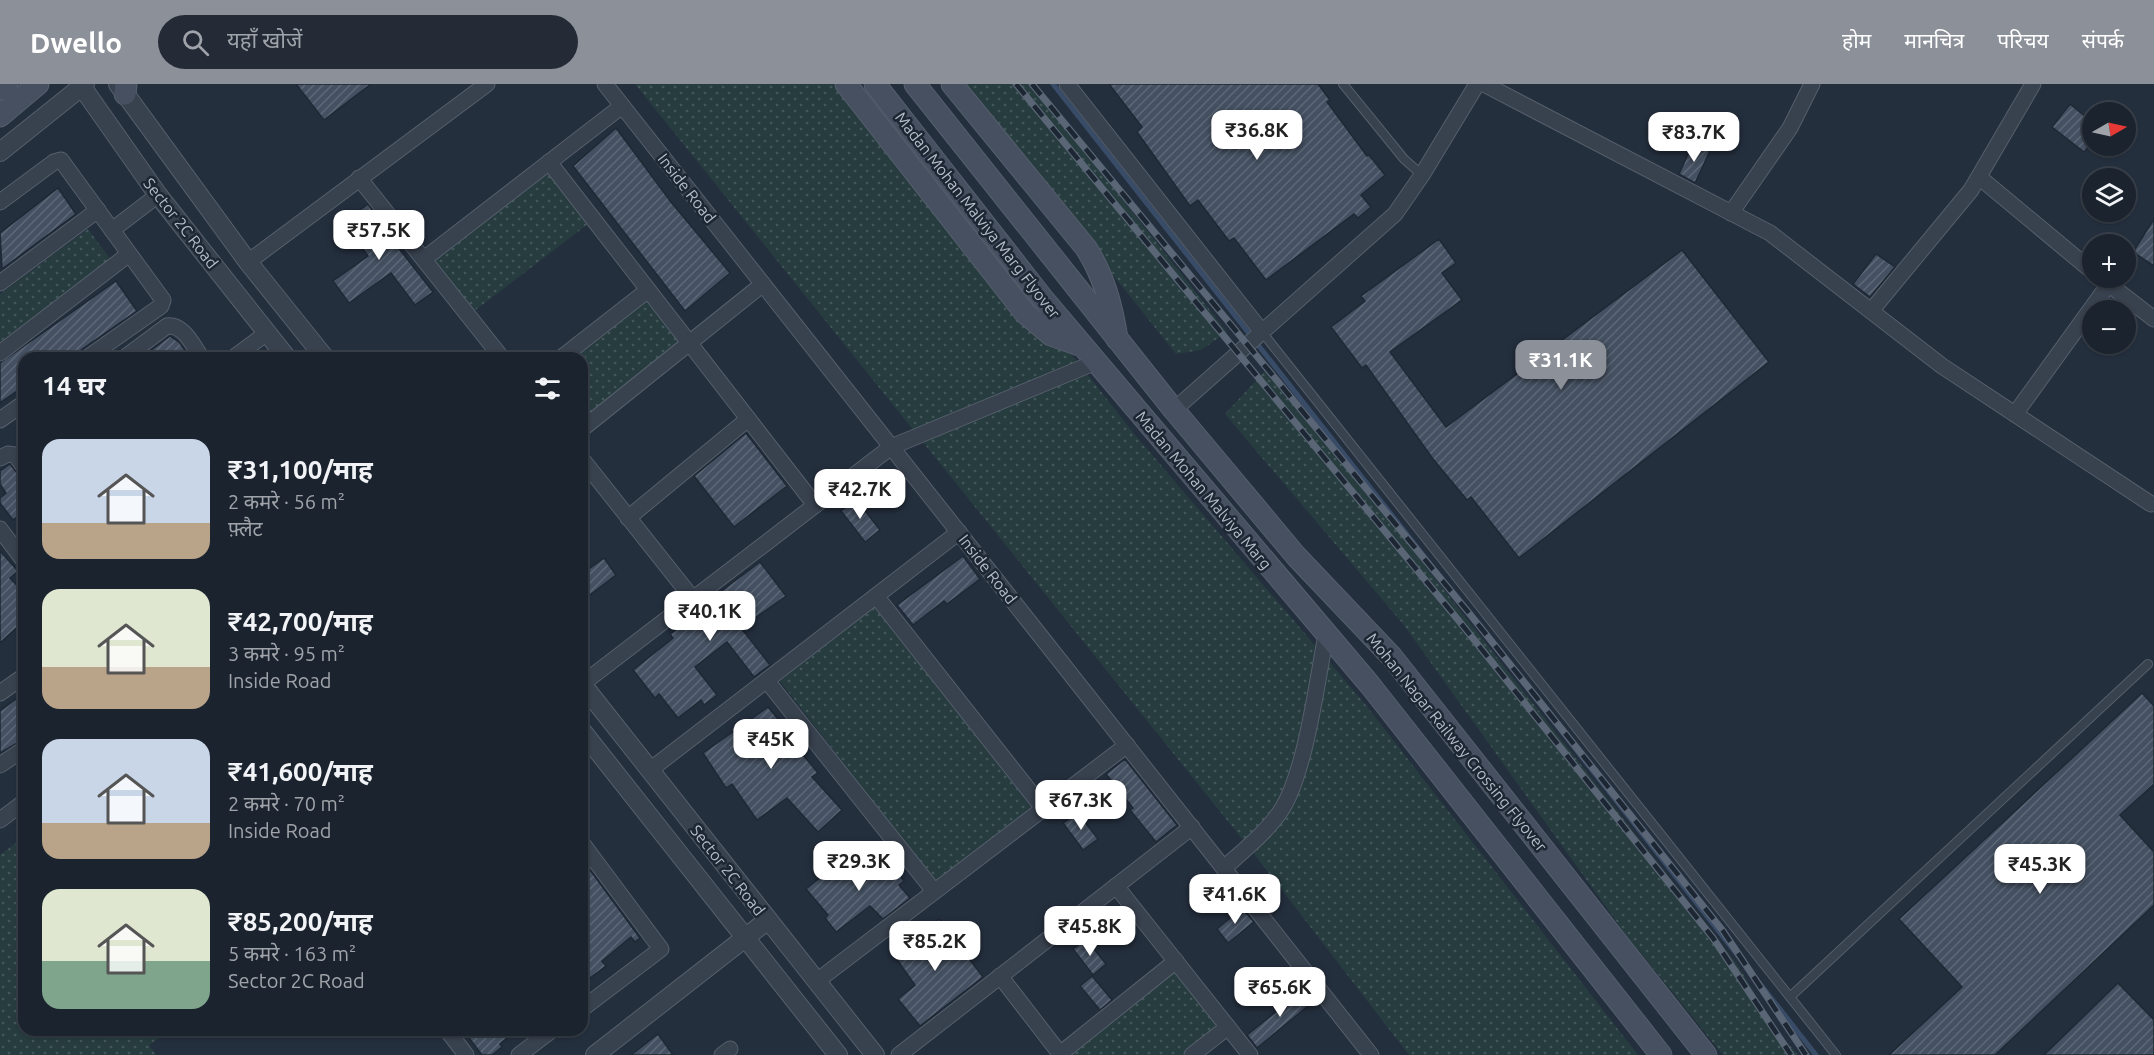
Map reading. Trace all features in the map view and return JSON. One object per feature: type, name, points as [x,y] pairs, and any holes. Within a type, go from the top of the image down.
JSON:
[{"type":"main road","points":[[0,89],[7,84]]},
{"type":"main road","points":[[0,116],[38,84]]},
{"type":"main road","points":[[846,84],[1026,313],[1051,335],[1089,354]]},
{"type":"main road","name":"Madan Mohan Malviya Marg Flyover","points":[[875,84],[1089,354]]},
{"type":"main road","name":"Madan Mohan Malviya Marg Flyover","points":[[915,84],[1117,339]]},
{"type":"main road","points":[[952,84],[1086,248],[1110,298],[1117,339]]},
{"type":"main road","name":"Madan Mohan Malviya Marg","points":[[1117,339],[1174,410]]},
{"type":"main road","name":"Madan Mohan Malviya Marg","points":[[1089,354],[1326,635]]},
{"type":"main road","name":"Mohan Nagar Railway Crossing Flyover","points":[[1174,410],[1296,556],[1392,657],[1706,1055]]},
{"type":"main road","name":"Mohan Nagar Railway Crossing Flyover","points":[[1326,635],[1370,685],[1661,1055]]},
{"type":"street","points":[[248,262],[487,84]]},
{"type":"street","name":"Inside Road","points":[[605,84],[1192,827],[1365,1053]]},
{"type":"street","points":[[1067,84],[1261,333]]},
{"type":"street","points":[[1174,410],[1239,355],[1395,214],[1422,175],[1477,84]]},
{"type":"street","points":[[1484,84],[1770,233],[1942,366],[2151,504]]},
{"type":"street","points":[[1731,213],[1790,128],[1812,84]]},
{"type":"street","points":[[1871,311],[1979,177],[2032,84]]},
{"type":"street","points":[[0,152],[82,85]]},
{"type":"street","name":"Sector 2C Road","points":[[82,85],[158,195],[282,352]]},
{"type":"street","name":"Sector 2C Road","points":[[123,87],[248,262],[320,352]]},
{"type":"street","points":[[424,259],[622,106]]},
{"type":"street","points":[[0,202],[54,162],[61,160],[163,300],[163,304],[95,352]]},
{"type":"street","points":[[549,162],[815,505]]},
{"type":"street","points":[[1979,177],[2082,263]]},
{"type":"street","points":[[359,178],[497,352]]},
{"type":"street","points":[[112,230],[158,195]]},
{"type":"street","points":[[0,283],[98,210]]},
{"type":"street","points":[[0,352],[129,254]]},
{"type":"street","points":[[588,424],[763,284]]},
{"type":"street","points":[[2015,414],[2100,288]]},
{"type":"street","points":[[2114,288],[2154,319]]},
{"type":"street","points":[[569,352],[648,290]]},
{"type":"street","points":[[132,352],[167,326],[175,325],[181,329],[198,352]]},
{"type":"street","points":[[241,352],[267,333]]},
{"type":"street","points":[[588,679],[891,447],[1089,354]]},
{"type":"street","points":[[0,420],[18,407]]},
{"type":"street","points":[[628,518],[748,419]]},
{"type":"street","points":[[0,458],[8,454],[15,455],[18,459]]},
{"type":"street","points":[[588,467],[693,599]]},
{"type":"street","points":[[0,529],[18,553]]},
{"type":"street","points":[[650,770],[959,532]]},
{"type":"street","points":[[876,596],[1043,808]]},
{"type":"street","points":[[1224,868],[1282,809],[1302,748],[1326,635]]},
{"type":"street","points":[[0,693],[18,680]]},
{"type":"street","points":[[766,681],[934,891]]},
{"type":"street","name":"Sector 2C Road","points":[[588,692],[875,1055]]},
{"type":"street","name":"Sector 2C Road","points":[[588,744],[836,1054]]},
{"type":"street","points":[[817,981],[1126,745]]},
{"type":"street","points":[[0,765],[18,752]]},
{"type":"street","points":[[0,820],[18,806]]},
{"type":"street","points":[[899,1055],[1192,827]]},
{"type":"street","points":[[588,851],[661,949],[588,1004]]},
{"type":"street","points":[[1116,886],[1250,1055]]},
{"type":"street","points":[[596,1055],[768,920]]},
{"type":"street","points":[[1000,976],[1061,1055],[1176,961]]},
{"type":"street","points":[[1192,1055],[1228,1027]]},
{"type":"street","points":[[452,1036],[466,1055]]},
{"type":"street","points":[[519,1055],[544,1036]]},
{"type":"lane","points":[[1343,84],[1404,159],[1422,175]]},
{"type":"lane","points":[[1261,333],[1836,1055]]},
{"type":"lane","points":[[1790,997],[2148,664]]},
{"type":"green space","points":[[635,84],[858,84],[1136,436],[1365,704],[1638,1055],[1409,1055],[1255,855]]},
{"type":"green space","points":[[961,84],[1032,84],[1227,332],[1201,350],[1176,354]]},
{"type":"green space","points":[[547,172],[588,224],[473,312],[433,259]]},
{"type":"green space","points":[[88,229],[111,260],[0,342],[0,294]]},
{"type":"green space","points":[[646,299],[680,343],[588,415],[588,352],[579,352]]},
{"type":"green space","points":[[1265,371],[1394,526],[1737,964],[1778,1032],[1798,1055],[1723,1055],[1624,932],[1403,624],[1225,414]]},
{"type":"green space","points":[[875,606],[1031,807],[935,882],[780,681]]},
{"type":"green space","points":[[18,842],[18,1036],[162,1036],[149,1045],[156,1055],[0,1055],[0,855]]},
{"type":"green space","points":[[1175,972],[1218,1027],[1182,1055],[1069,1055]]},
{"type":"building","points":[[296,84],[371,84],[324,120]]},
{"type":"building","points":[[1109,84],[1318,84],[1330,100],[1327,102],[1367,156],[1369,155],[1385,175],[1361,195],[1371,207],[1358,218],[1354,214],[1266,280],[1234,238],[1229,241],[1198,200],[1190,206],[1137,132],[1142,127]]},
{"type":"building","points":[[2070,104],[2082,114],[2082,150],[2052,127]]},
{"type":"building","points":[[616,128],[671,202],[730,273],[685,311],[573,166]]},
{"type":"building","points":[[1693,143],[1710,151],[1695,183],[1679,174]]},
{"type":"building","points":[[58,188],[76,214],[2,269],[0,233]]},
{"type":"building","points":[[368,204],[381,222],[379,223],[433,292],[415,305],[391,273],[349,303],[333,281],[368,256],[344,222]]},
{"type":"building","points":[[2154,219],[2154,266],[2136,254],[2136,247]]},
{"type":"building","points":[[1439,239],[1456,263],[1442,273],[1462,300],[1390,352],[1446,427],[1682,250],[1769,362],[1519,558],[1471,497],[1467,500],[1433,459],[1366,365],[1362,368],[1331,327],[1365,301],[1361,296]]},
{"type":"building","points":[[1876,254],[1895,267],[1870,297],[1853,284]]},
{"type":"building","points":[[116,281],[137,311],[80,352],[18,352],[18,390],[0,403],[0,363]]},
{"type":"building","points":[[170,336],[180,343],[186,352],[149,352]]},
{"type":"building","points":[[746,433],[787,486],[734,527],[694,476]]},
{"type":"building","points":[[10,464],[18,474],[18,516],[13,520],[0,503],[0,498],[6,493],[0,484],[0,471]]},
{"type":"building","points":[[856,499],[880,530],[865,542],[841,511]]},
{"type":"building","points":[[0,551],[18,571],[10,578],[18,587],[18,626],[0,643]]},
{"type":"building","points":[[963,556],[980,579],[947,604],[944,601],[913,625],[897,605]]},
{"type":"building","points":[[604,558],[616,575],[588,596],[588,570]]},
{"type":"building","points":[[760,562],[786,596],[741,628],[770,665],[754,677],[727,642],[695,667],[717,695],[704,705],[701,700],[678,718],[659,694],[655,698],[633,670],[673,638],[670,634],[719,599],[716,595]]},
{"type":"building","points":[[2142,693],[2154,706],[2154,784],[2120,815],[2154,852],[2154,905],[1995,1055],[1889,1055],[1962,987],[1899,919]]},
{"type":"building","points":[[18,698],[18,742],[0,753],[0,711]]},
{"type":"building","points":[[768,707],[807,753],[804,756],[818,773],[812,777],[842,810],[818,832],[787,798],[757,820],[732,784],[726,788],[703,753]]},
{"type":"building","points":[[1125,759],[1177,825],[1156,842],[1130,810],[1133,808],[1106,774]]},
{"type":"building","points":[[1078,813],[1098,839],[1083,850],[1063,823]]},
{"type":"building","points":[[877,853],[889,870],[894,867],[904,881],[899,885],[910,898],[883,919],[870,906],[836,932],[825,918],[828,915],[806,889],[833,867],[842,878]]},
{"type":"building","points":[[588,867],[640,938],[635,942],[631,937],[602,961],[606,966],[588,980],[588,904]]},
{"type":"building","points":[[1242,908],[1254,922],[1228,943],[1217,929]]},
{"type":"building","points":[[939,919],[983,977],[920,1026],[898,999],[915,985],[893,954]]},
{"type":"building","points":[[1086,939],[1106,964],[1093,975],[1073,949]]},
{"type":"building","points":[[1092,976],[1112,1000],[1100,1010],[1080,986]]},
{"type":"building","points":[[2118,983],[2154,1020],[2154,1055],[2044,1055]]},
{"type":"building","points":[[1304,989],[1314,1001],[1257,1048],[1247,1035]]},
{"type":"building","points":[[658,1034],[673,1055],[631,1055]]},
{"type":"building","points":[[468,1036],[510,1036],[500,1044],[502,1047],[492,1055],[482,1055]]},
{"type":"waterway","points":[[1053,84],[1816,1055]]},
{"type":"railway","points":[[1016,84],[1459,621],[1713,938],[1791,1055]]},
{"type":"railway","points":[[1032,84],[1469,613],[1723,931],[1806,1055]]}]
